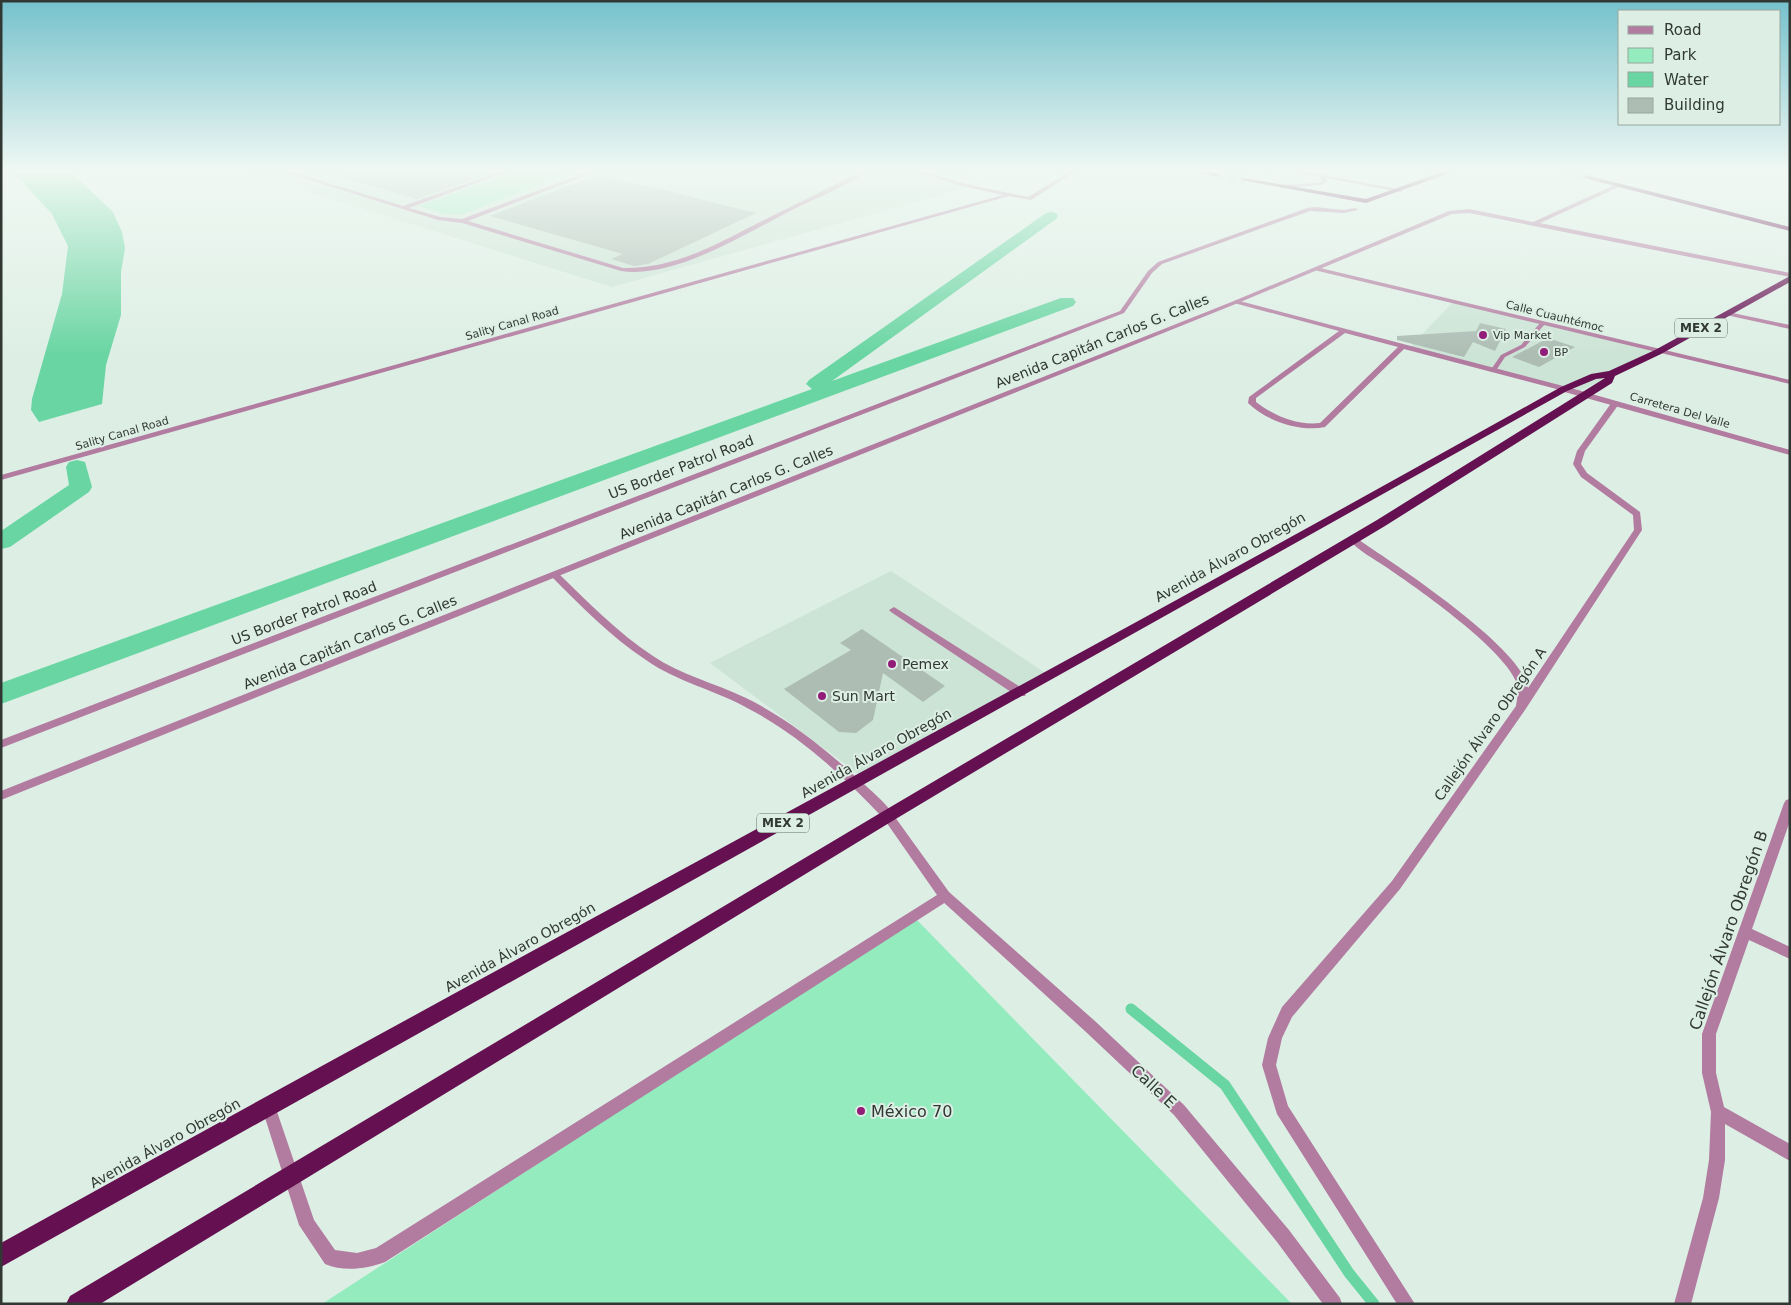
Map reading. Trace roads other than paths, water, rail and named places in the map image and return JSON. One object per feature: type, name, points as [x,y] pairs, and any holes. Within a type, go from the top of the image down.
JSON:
[{"type":"highway","name":"Avenida Álvaro Obregón","points":[[1,1256],[268,1105],[1020,693],[1564,389],[1594,376],[1611,374],[1658,352],[1728,314],[1790,277]]},
{"type":"highway","name":"Avenida Álvaro Obregón","points":[[78,1304],[888,816],[1353,540],[1586,396],[1609,381],[1611,374]]},
{"type":"street","points":[[499,233],[622,270],[639,272],[656,268],[709,249],[742,233]]},
{"type":"street","name":"Sality Canal Road","points":[[1,478],[873,233]]},
{"type":"street","name":"US Border Patrol Road","points":[[1,744],[1122,312],[1150,272],[1160,263],[1243,233]]},
{"type":"street","name":"Avenida Capitán Carlos G. Calles","points":[[1,796],[555,576],[1236,302],[1402,233]]},
{"type":"street","points":[[1577,233],[1790,277]]},
{"type":"street","name":"Calle Cuauhtémoc","points":[[1316,269],[1790,382]]},
{"type":"street","name":"Carretera Del Valle","points":[[1236,302],[1342,332],[1564,389],[1790,453]]},
{"type":"street","points":[[1728,314],[1790,327]]},
{"type":"street","points":[[1493,371],[1503,356],[1523,346],[1542,324]]},
{"type":"street","points":[[1342,332],[1253,397],[1252,403],[1292,423],[1315,427],[1322,425],[1402,347]]},
{"type":"street","name":"Callejón Álvaro Obregón A","points":[[1407,1304],[1282,1109],[1269,1065],[1275,1038],[1287,1012],[1396,884],[1521,707],[1638,530],[1637,514],[1584,475],[1577,464],[1581,451],[1615,404]]},
{"type":"street","points":[[1353,540],[1438,601],[1503,654],[1522,684],[1521,707]]},
{"type":"street","name":"Calle E","points":[[555,576],[602,622],[650,659],[686,678],[752,706],[797,732],[857,783],[888,816],[945,896],[1091,1027],[1179,1110],[1283,1236],[1334,1304]]},
{"type":"street","points":[[894,610],[1020,693]]},
{"type":"street","name":"Callejón Álvaro Obregón B","points":[[1682,1304],[1711,1198],[1717,1160],[1718,1112],[1709,1073],[1709,1034],[1790,803]]},
{"type":"street","points":[[268,1105],[307,1225],[330,1258],[357,1261],[379,1256],[945,896]]},
{"type":"street","points":[[1744,932],[1790,954]]},
{"type":"street","points":[[1718,1112],[1790,1153]]},
{"type":"water","points":[[61,233],[122,233],[125,248],[121,272],[121,315],[106,365],[102,404],[39,422],[31,410],[32,399],[62,294],[68,246]]},
{"type":"waterway","points":[[816,384],[1027,233]]},
{"type":"waterway","points":[[1,694],[1067,302]]},
{"type":"waterway","points":[[1,542],[81,487],[77,467]]},
{"type":"waterway","points":[[1131,1009],[1225,1085],[1349,1273],[1374,1304]]},
{"type":"place","name":"Vip Market","points":[[1483,335]]},
{"type":"place","name":"BP","points":[[1544,352]]},
{"type":"place","name":"Pemex","points":[[892,664]]},
{"type":"place","name":"Sun Mart","points":[[822,696]]},
{"type":"place","name":"México 70","points":[[861,1111]]}]
